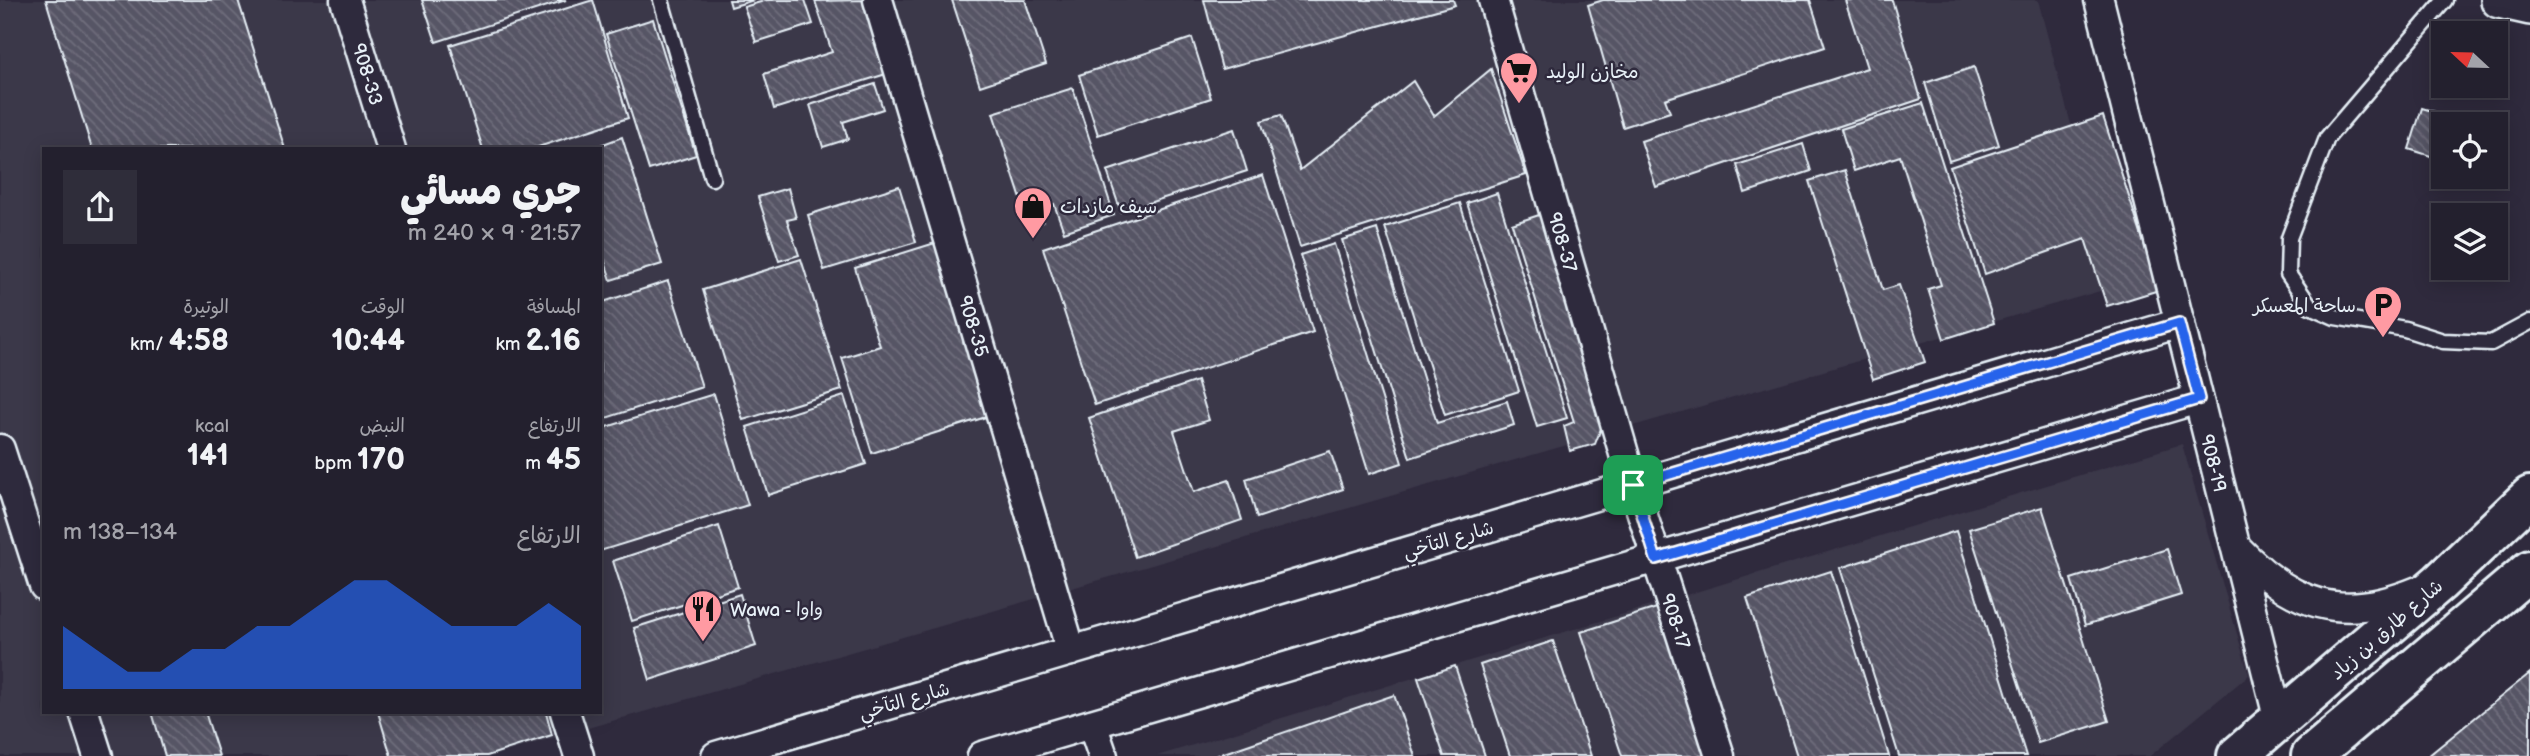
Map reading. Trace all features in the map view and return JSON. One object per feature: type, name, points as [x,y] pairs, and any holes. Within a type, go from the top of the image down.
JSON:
[{"type":"main road","name":"شارع طارق بن زياد","points":[[2237,756],[2440,582],[2530,496]]},
{"type":"main road","points":[[2311,756],[2530,570]]},
{"type":"street","name":"908-33","points":[[345,0],[390,147]]},
{"type":"street","name":"908-35","points":[[878,0],[1070,651]]},
{"type":"street","name":"908-37","points":[[1493,0],[1633,485]]},
{"type":"street","name":"908-19","points":[[2099,0],[2279,722]]},
{"type":"street","points":[[2499,0],[2530,7]]},
{"type":"street","name":"شارع التآخي","points":[[716,756],[2179,323]]},
{"type":"street","points":[[982,756],[2199,399]]},
{"type":"street","points":[[0,449],[42,580]]},
{"type":"street","name":"908-17","points":[[1633,485],[1720,756]]},
{"type":"street","points":[[2236,547],[2271,581],[2292,594],[2339,608],[2386,604],[2440,582]]},
{"type":"street","points":[[85,714],[98,756]]},
{"type":"street","points":[[566,714],[579,756]]},
{"type":"street","points":[[1092,724],[1103,756]]},
{"type":"lane","points":[[662,0],[712,178]]},
{"type":"lane","points":[[2445,0],[2327,138],[2289,238],[2288,274],[2310,306],[2335,317],[2405,329],[2443,341],[2491,343],[2530,322]]},
{"type":"shaded area","points":[[0,0],[2038,0],[2114,287],[491,756],[0,756]]},
{"type":"shaded area","points":[[2182,444],[2249,675],[2150,756],[1157,756]]},
{"type":"building","points":[[46,0],[238,0],[284,147],[91,147]]},
{"type":"building","points":[[422,0],[566,0],[436,42]]},
{"type":"building","points":[[593,0],[628,118],[538,147],[482,147],[450,45]]},
{"type":"building","points":[[729,0],[754,0],[731,7]]},
{"type":"building","points":[[767,0],[805,0],[813,24],[756,42],[744,7]]},
{"type":"building","points":[[863,0],[886,74],[774,109],[764,74],[832,52],[815,1]]},
{"type":"building","points":[[952,0],[1025,0],[1046,64],[980,86]]},
{"type":"building","points":[[1204,0],[1453,0],[1455,5],[1222,69]]},
{"type":"building","points":[[1603,0],[1810,0],[1825,47],[1665,99],[1670,112],[1623,127],[1588,5]]},
{"type":"building","points":[[1845,0],[1892,0],[1921,99],[1656,187],[1641,141],[1867,68]]},
{"type":"building","points":[[653,19],[696,155],[649,170],[606,34]]},
{"type":"building","points":[[1192,38],[1211,98],[1098,135],[1079,75]]},
{"type":"building","points":[[1974,67],[1999,145],[1949,161],[1925,83]]},
{"type":"building","points":[[1491,69],[1526,175],[1300,247],[1261,121],[1281,115],[1300,170],[1413,81],[1434,116]]},
{"type":"building","points":[[875,84],[883,109],[843,122],[848,139],[823,147],[810,105]]},
{"type":"building","points":[[1073,88],[1114,215],[1064,232],[1054,204],[1039,210],[1043,222],[1030,227],[993,113]]},
{"type":"building","points":[[1923,103],[1994,323],[1944,339],[1928,289],[1941,285],[1900,156],[1854,171],[1841,129]]},
{"type":"building","points":[[2422,108],[2435,112],[2431,112],[2431,156],[2409,149]]},
{"type":"building","points":[[2103,116],[2159,290],[2107,306],[2085,239],[1985,274],[1950,167]]},
{"type":"building","points":[[1234,129],[1247,171],[1121,212],[1107,171]]},
{"type":"building","points":[[622,137],[662,264],[611,280],[602,253],[602,147],[595,147]]},
{"type":"building","points":[[1803,144],[1811,171],[1745,193],[1737,165]]},
{"type":"building","points":[[1845,170],[1883,290],[1899,285],[1925,362],[1873,379],[1809,181]]},
{"type":"building","points":[[1263,175],[1313,332],[1095,405],[1043,248]]},
{"type":"building","points":[[899,186],[916,242],[824,270],[808,215]]},
{"type":"building","points":[[788,188],[796,218],[787,220],[799,255],[779,261],[758,197]]},
{"type":"building","points":[[1497,193],[1567,418],[1537,427],[1467,203]]},
{"type":"building","points":[[1460,203],[1519,391],[1445,415],[1385,227]]},
{"type":"building","points":[[1542,214],[1605,418],[1595,444],[1570,451],[1564,426],[1574,422],[1512,224]]},
{"type":"building","points":[[1377,229],[1437,423],[1507,401],[1514,425],[1410,458],[1342,240]]},
{"type":"building","points":[[935,243],[989,416],[872,453],[842,358],[880,346],[855,268]]},
{"type":"building","points":[[1334,244],[1402,463],[1369,474],[1300,255]]},
{"type":"building","points":[[801,259],[842,390],[743,420],[703,290]]},
{"type":"building","points":[[668,281],[702,387],[602,419],[602,302]]},
{"type":"building","points":[[1197,381],[1209,420],[1174,431],[1194,492],[1229,480],[1242,520],[1135,557],[1089,418]]},
{"type":"building","points":[[714,394],[748,505],[602,550],[602,428]]},
{"type":"building","points":[[844,396],[866,464],[768,495],[747,427]]},
{"type":"building","points":[[1330,451],[1343,489],[1257,518],[1246,479]]},
{"type":"building","points":[[2042,507],[2109,721],[2038,743],[1969,529]]},
{"type":"building","points":[[719,526],[738,587],[632,621],[613,561]]},
{"type":"building","points":[[1956,531],[2026,756],[1899,756],[1840,568]]},
{"type":"building","points":[[2167,549],[2181,595],[2085,625],[2071,579]]},
{"type":"building","points":[[1831,571],[1889,756],[1797,756],[1747,598]]},
{"type":"building","points":[[740,594],[756,646],[650,680],[634,628]]},
{"type":"building","points":[[1663,606],[1710,756],[1622,756],[1581,632]]},
{"type":"building","points":[[1553,641],[1591,756],[1510,756],[1480,665]]},
{"type":"building","points":[[1455,666],[1485,756],[1444,756],[1418,678]]},
{"type":"building","points":[[2530,673],[2530,756],[2428,756]]},
{"type":"building","points":[[1394,695],[1415,756],[1215,756]]},
{"type":"building","points":[[153,714],[206,714],[219,756],[165,756]]},
{"type":"building","points":[[379,714],[547,714],[552,735],[487,756],[391,756]]},
{"type":"place","name":"مخازن الوليد","points":[[1519,105]]},
{"type":"place","name":"سيف مازدات","points":[[1033,240]]},
{"type":"place","name":"ساحة المعسكر","points":[[2383,339]]},
{"type":"place","name":"Wawa - واوا","points":[[703,643]]},
{"type":"route","points":[[2179,323],[2199,399],[1656,559],[1633,485],[2179,323]]}]
